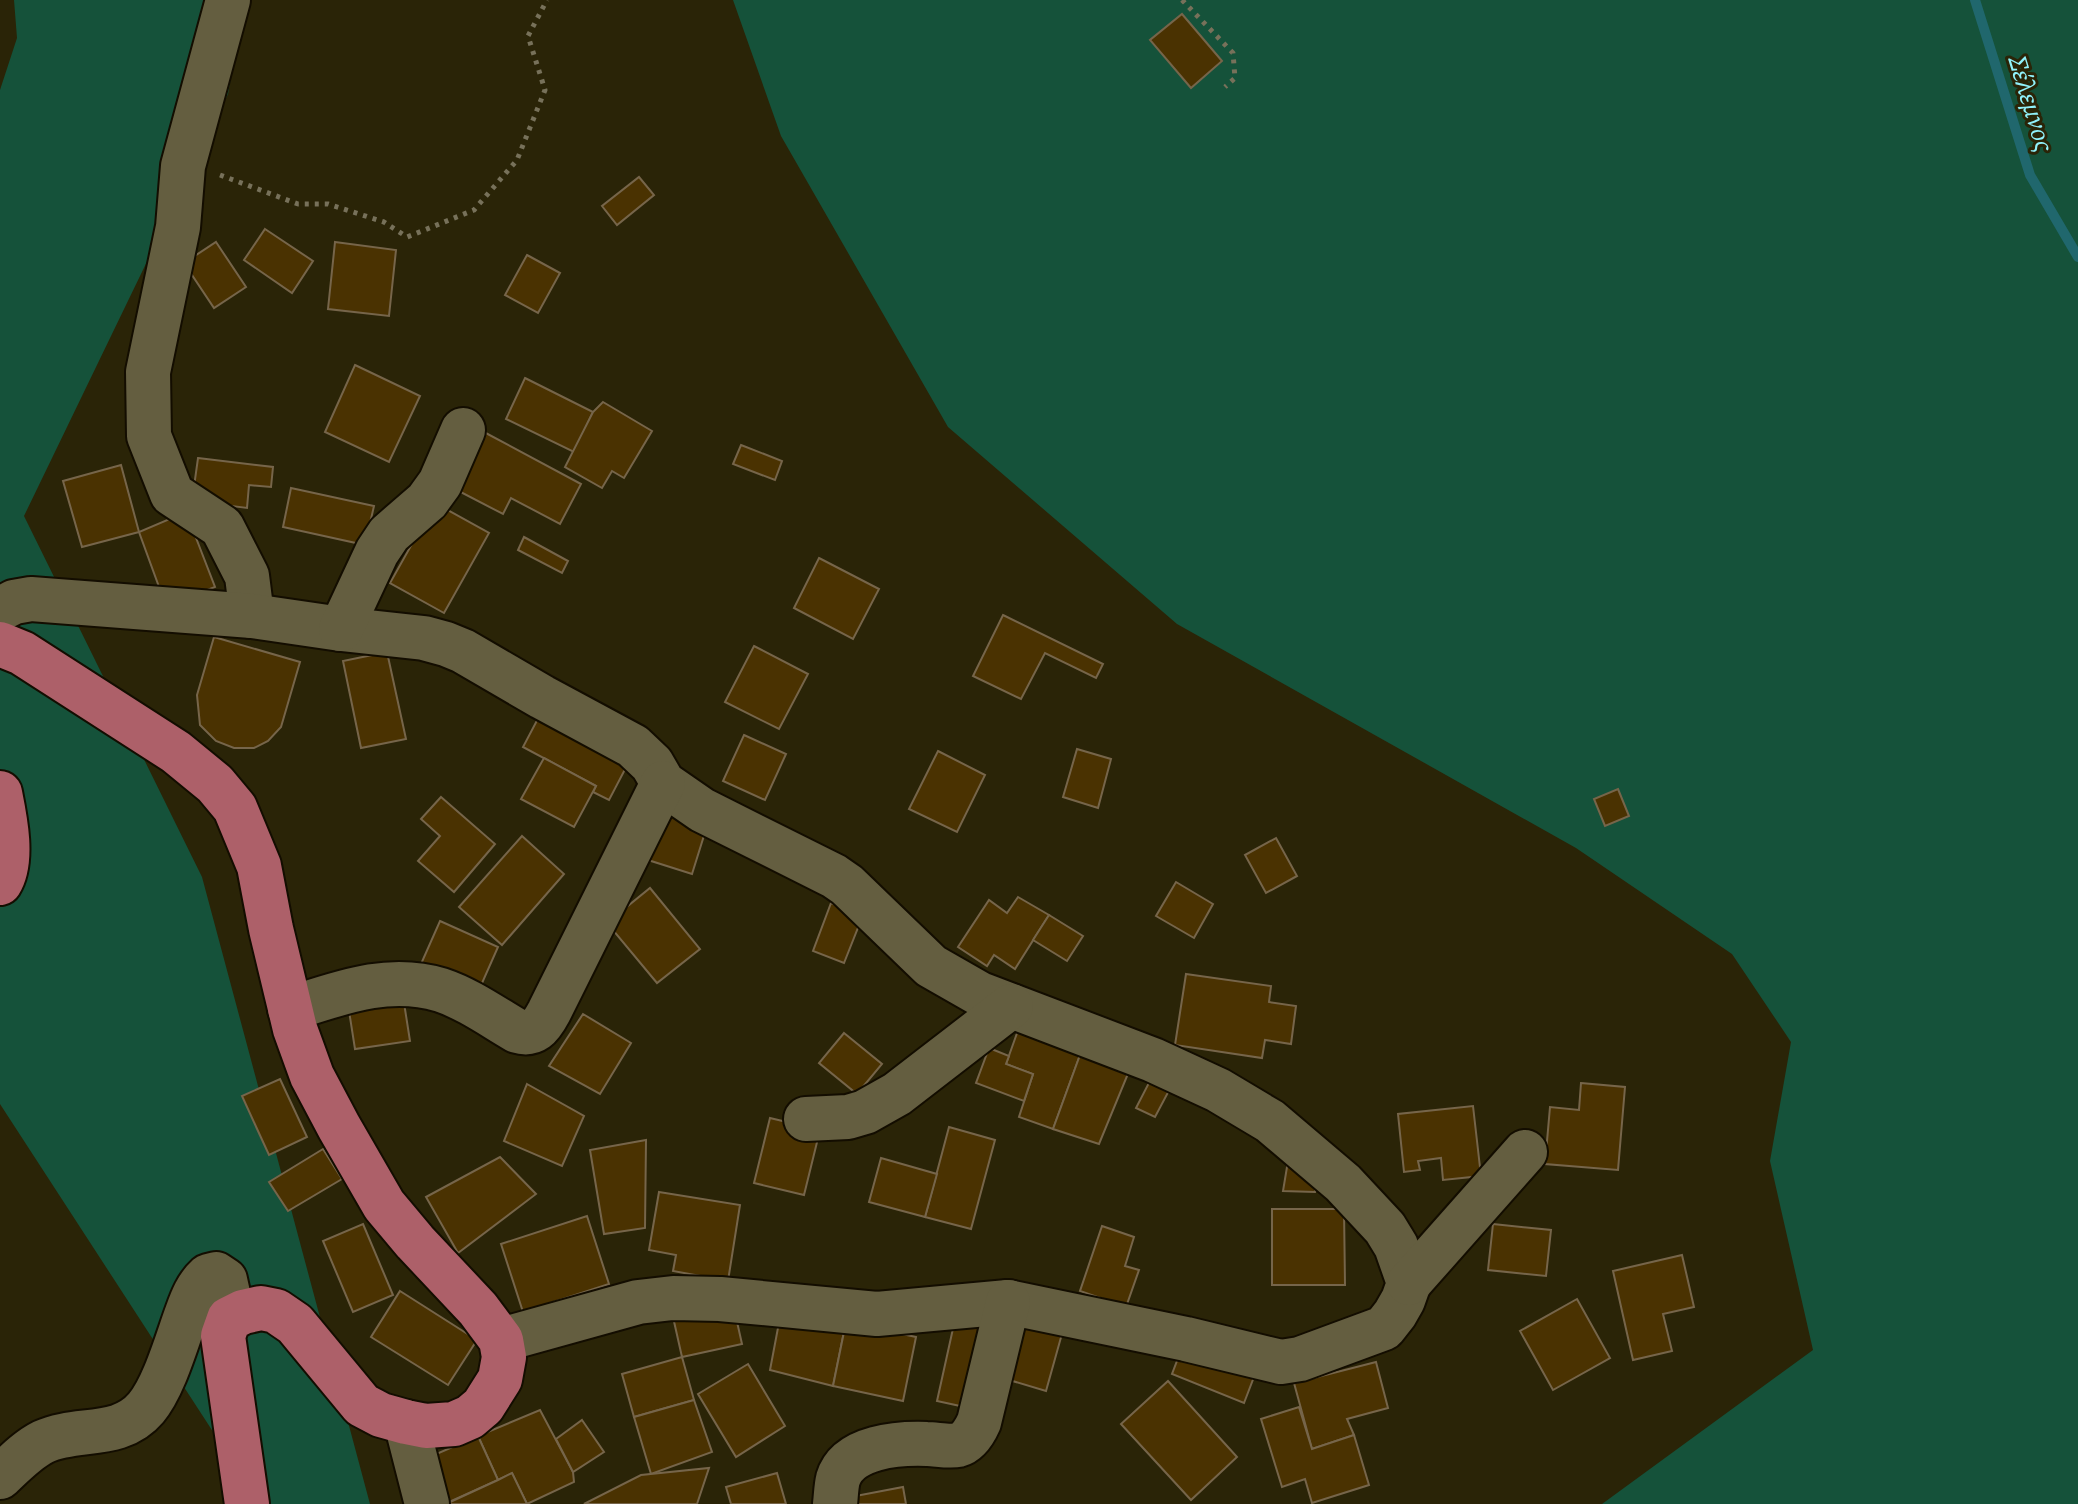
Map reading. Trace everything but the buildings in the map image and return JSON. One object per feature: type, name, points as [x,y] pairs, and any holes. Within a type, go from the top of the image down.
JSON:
[{"type":"main road","points":[[0,644],[22,653],[176,752],[215,784],[235,808],[259,866],[295,1029],[312,1076],[384,1205],[478,1309],[501,1340],[504,1357],[500,1379],[483,1406],[470,1417],[454,1424],[426,1426],[381,1415],[362,1405],[295,1324],[276,1311],[261,1308],[229,1319],[223,1336],[247,1504]]},
{"type":"main road","points":[[0,793],[8,834],[4,877],[0,883]]},
{"type":"street","points":[[228,0],[183,166],[178,227],[148,372],[149,436],[172,494],[222,527],[247,576],[252,616]]},
{"type":"street","points":[[341,629],[377,552],[389,534],[427,501],[440,483],[463,430]]},
{"type":"street","points":[[0,609],[31,599],[252,616],[424,638],[463,651],[633,746],[652,764],[663,783],[702,810],[834,876],[931,966],[980,994],[1153,1060],[1218,1090],[1270,1121],[1343,1183],[1385,1228],[1396,1246],[1409,1283]]},
{"type":"street","points":[[290,1009],[356,988],[390,983],[415,985],[441,990],[517,1031],[526,1034],[534,1032],[549,1012],[663,783]]},
{"type":"street","points":[[806,1119],[848,1117],[876,1106],[897,1094],[1011,1006]]},
{"type":"street","points":[[501,1340],[638,1302],[673,1298],[720,1299],[877,1314],[1008,1302],[1281,1362],[1300,1359],[1384,1328],[1403,1300],[1409,1283],[1525,1152]]},
{"type":"street","points":[[0,1477],[42,1442],[113,1429],[145,1410],[156,1395],[195,1292],[208,1276],[216,1274],[225,1280],[229,1319]]},
{"type":"street","points":[[835,1504],[838,1477],[845,1466],[870,1450],[900,1443],[958,1445],[968,1440],[979,1422],[1008,1302]]},
{"type":"street","points":[[406,1422],[427,1504]]},
{"type":"path","points":[[183,166],[227,177],[298,204],[328,204],[384,222],[407,237],[474,210],[517,160],[545,90],[528,36],[547,0]]},
{"type":"path","points":[[1182,0],[1233,53],[1235,78],[1225,87]]},
{"type":"green space","points":[[14,0],[245,0],[228,94],[24,516],[202,877],[370,1504],[249,1504],[234,1464],[0,1104],[0,90],[17,38]]},
{"type":"green space","points":[[733,0],[2078,0],[2078,1504],[1602,1504],[1813,1350],[1770,1161],[1791,1042],[1732,954],[1576,848],[1177,624],[948,427],[781,136]]},
{"type":"waterway","name":"Σέλεμνος","points":[[1975,0],[2030,175],[2078,257]]}]
